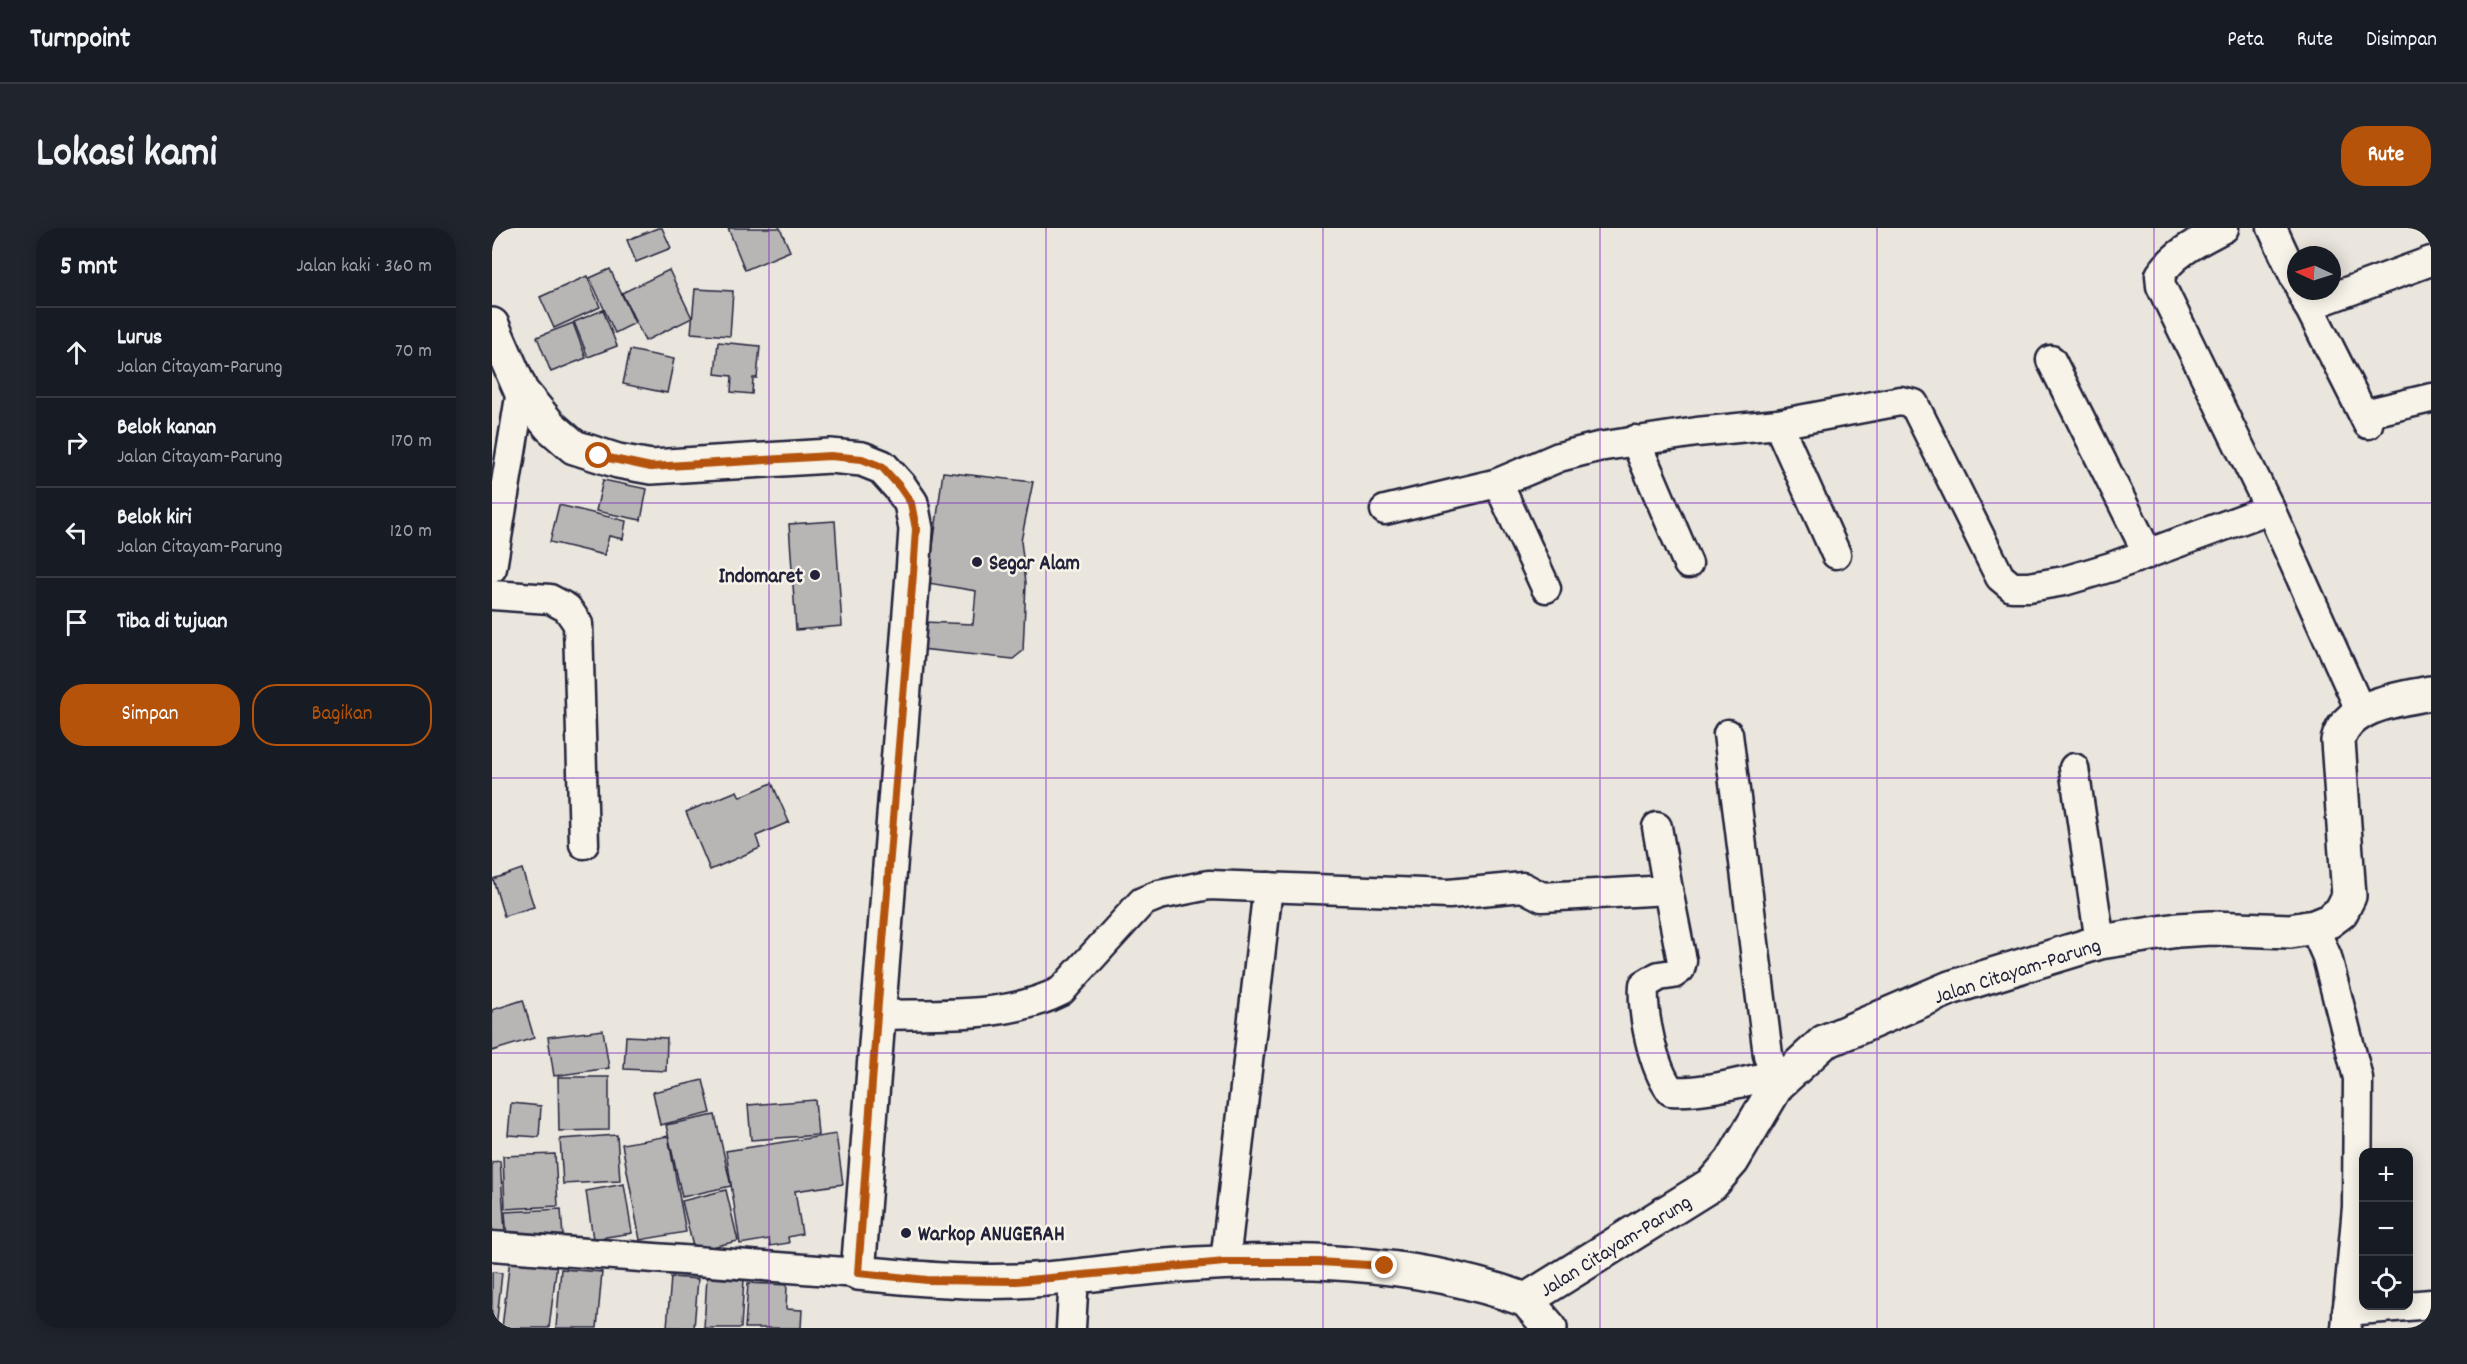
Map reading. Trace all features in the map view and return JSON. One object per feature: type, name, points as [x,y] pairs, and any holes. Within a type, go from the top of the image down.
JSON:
[{"type":"street","points":[[2224,228],[2181,251],[2169,261],[2160,275],[2161,286],[2270,509],[2361,712]]},
{"type":"street","points":[[2272,228],[2287,260]]},
{"type":"street","points":[[2341,288],[2431,261]]},
{"type":"street","points":[[2306,300],[2366,419],[2431,398]]},
{"type":"street","points":[[492,325],[521,391],[550,426],[574,447],[599,456],[651,467],[830,456],[862,459],[882,467],[900,487],[911,503],[916,529],[858,1273],[492,1246]]},
{"type":"street","points":[[2051,360],[2148,554]]},
{"type":"street","points":[[492,568],[521,391]]},
{"type":"street","points":[[1385,510],[1497,483],[1559,457],[1635,440],[1778,424],[1900,401],[1914,404],[2000,577],[2012,587],[2029,587],[2064,581],[2148,554],[2270,509]]},
{"type":"street","points":[[1778,424],[1836,554]]},
{"type":"street","points":[[1635,440],[1688,564]]},
{"type":"street","points":[[1497,483],[1546,588]]},
{"type":"street","points":[[492,595],[550,598],[567,608],[578,624],[584,843]]},
{"type":"street","name":"Jalan Citayam-Parung","points":[[858,1273],[927,1280],[1017,1281],[1225,1262],[1319,1262],[1385,1266],[1490,1287],[1526,1300],[1712,1184],[1732,1161],[1775,1080],[1824,1042],[1950,988],[2100,942],[2178,930],[2211,928],[2290,931],[2314,927],[2329,921],[2341,912],[2349,896],[2338,741],[2341,731],[2348,721],[2361,712],[2393,701],[2431,693]]},
{"type":"street","points":[[1657,827],[1682,961],[1680,969],[1673,974],[1659,976],[1644,985],[1643,1000],[1652,1043],[1664,1082],[1671,1091],[1680,1091],[1775,1080],[1768,1055],[1728,734]]},
{"type":"street","points":[[2074,768],[2100,942]]},
{"type":"street","points":[[877,1015],[998,1010],[1046,999],[1061,991],[1142,902],[1158,895],[1209,885],[1449,894],[1523,888],[1542,897],[1668,890]]},
{"type":"street","points":[[1225,1262],[1268,887]]},
{"type":"street","points":[[2314,927],[2327,957],[2358,1078],[2357,1207],[2347,1319],[2431,1304]]},
{"type":"street","points":[[1071,1328],[1074,1276]]},
{"type":"street","points":[[1526,1300],[1550,1328]]},
{"type":"building","points":[[662,228],[671,248],[636,262],[627,240]]},
{"type":"building","points":[[728,228],[780,228],[790,251],[745,270]]},
{"type":"building","points":[[610,269],[635,323],[615,333],[590,278]]},
{"type":"building","points":[[669,270],[692,318],[645,341],[622,293]]},
{"type":"building","points":[[587,276],[600,307],[554,328],[540,297]]},
{"type":"building","points":[[695,289],[733,291],[730,336],[691,333]]},
{"type":"building","points":[[603,310],[617,346],[588,357],[574,322]]},
{"type":"building","points":[[573,323],[586,358],[551,372],[537,337]]},
{"type":"building","points":[[718,342],[760,346],[757,378],[753,378],[752,394],[731,392],[732,376],[715,374]]},
{"type":"building","points":[[630,350],[674,359],[667,393],[623,384]]},
{"type":"building","name":"Segar Alam","points":[[943,472],[1033,482],[1021,541],[1026,583],[1023,651],[1013,659],[921,649],[924,622],[973,624],[976,591],[928,583]]},
{"type":"building","points":[[603,480],[647,489],[641,520],[596,511]]},
{"type":"building","points":[[559,505],[626,521],[623,539],[609,536],[604,555],[550,542]]},
{"type":"building","name":"Indomaret","points":[[835,521],[842,626],[796,630],[789,524]]},
{"type":"building","points":[[772,783],[789,822],[756,836],[760,848],[710,870],[686,812],[737,791],[740,797]]},
{"type":"building","points":[[522,869],[534,907],[504,916],[493,879]]},
{"type":"building","points":[[523,1000],[534,1038],[492,1051],[492,1010]]},
{"type":"building","points":[[603,1030],[609,1068],[554,1076],[548,1037]]},
{"type":"building","points":[[626,1036],[667,1038],[666,1071],[624,1069]]},
{"type":"building","points":[[558,1077],[609,1077],[609,1130],[559,1131]]},
{"type":"building","points":[[703,1080],[711,1113],[660,1125],[653,1092]]},
{"type":"building","points":[[815,1100],[818,1135],[751,1140],[748,1105]]},
{"type":"building","points":[[511,1103],[541,1106],[539,1137],[508,1135]]},
{"type":"building","points":[[715,1115],[731,1186],[682,1197],[666,1125]]},
{"type":"building","points":[[836,1134],[843,1184],[795,1191],[802,1234],[788,1237],[789,1243],[770,1246],[769,1239],[740,1244],[726,1151]]},
{"type":"building","points":[[617,1135],[620,1181],[563,1184],[560,1139]]},
{"type":"building","points":[[668,1136],[686,1232],[640,1240],[622,1144]]},
{"type":"building","points":[[555,1154],[558,1206],[505,1209],[503,1156]]},
{"type":"building","points":[[500,1161],[505,1232],[492,1233],[492,1162]]},
{"type":"building","points":[[624,1184],[632,1233],[593,1239],[586,1191]]},
{"type":"building","points":[[726,1190],[738,1241],[694,1251],[682,1201]]},
{"type":"building","points":[[561,1209],[563,1237],[507,1239],[505,1212]]},
{"type":"building","points":[[510,1258],[557,1263],[549,1328],[502,1328]]},
{"type":"building","points":[[561,1269],[602,1272],[597,1328],[556,1328]]},
{"type":"building","points":[[492,1272],[502,1273],[496,1328],[492,1328]]},
{"type":"building","points":[[707,1276],[744,1279],[741,1328],[704,1328]]},
{"type":"building","points":[[671,1277],[698,1279],[694,1328],[667,1327]]},
{"type":"building","points":[[748,1283],[787,1285],[786,1309],[802,1310],[801,1328],[745,1328]]},
{"type":"place","name":"Segar Alam","points":[[977,562]]},
{"type":"place","name":"Indomaret","points":[[815,575]]},
{"type":"place","name":"Warkop ANUGERAH","points":[[906,1233]]},
{"type":"route","points":[[599,456],[651,467],[830,456],[862,459],[882,467],[911,503],[916,529],[913,574],[858,1273],[927,1280],[1017,1281],[1225,1262],[1319,1262],[1385,1266]]}]
